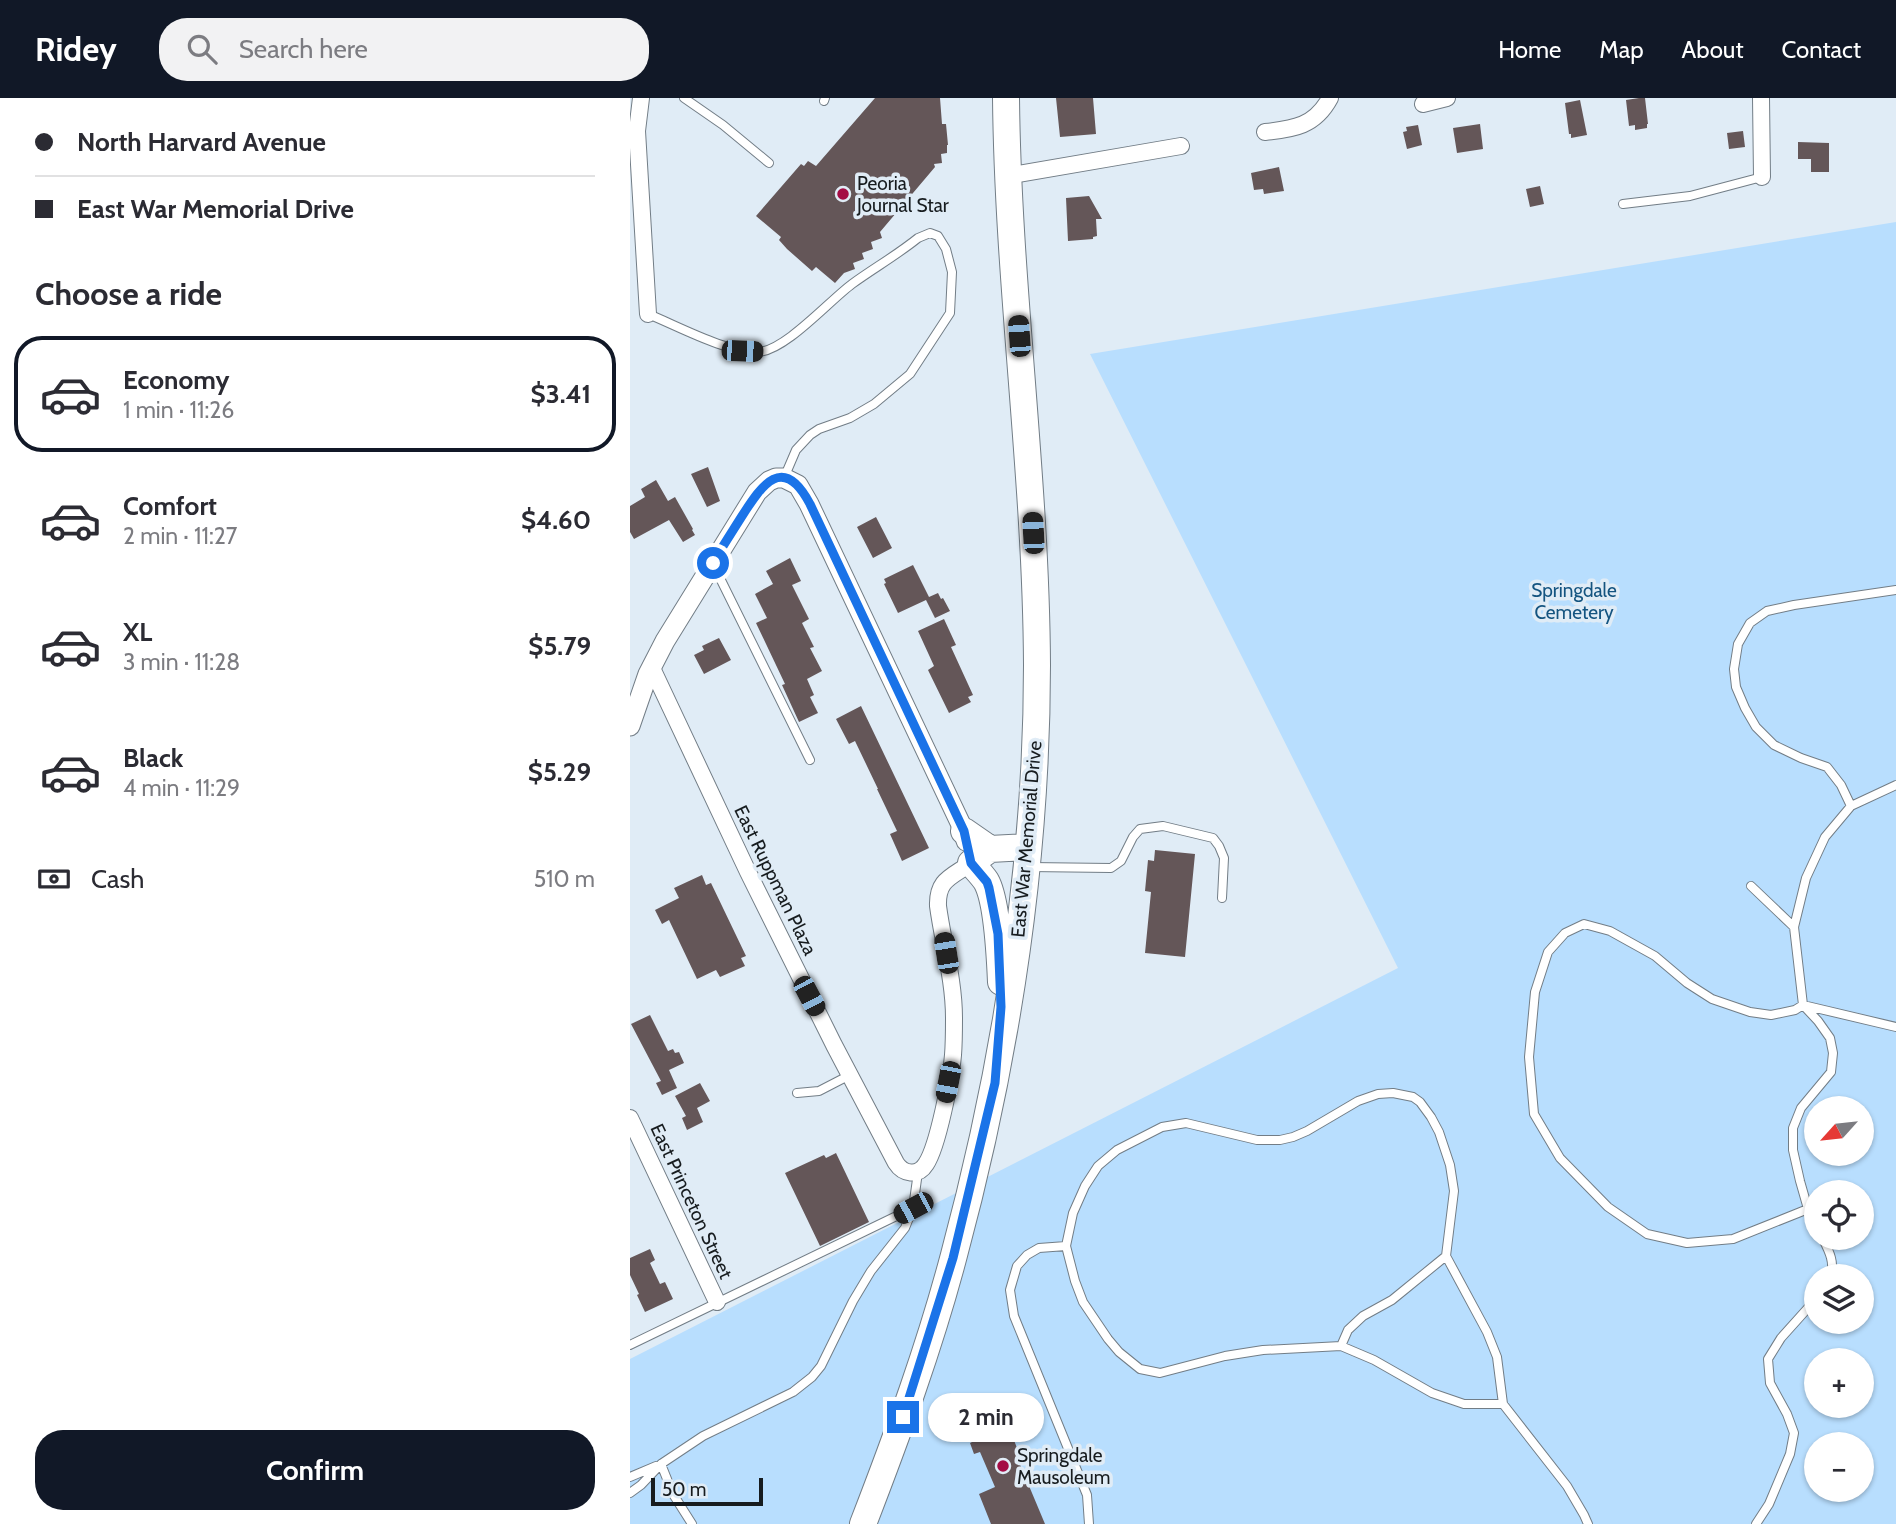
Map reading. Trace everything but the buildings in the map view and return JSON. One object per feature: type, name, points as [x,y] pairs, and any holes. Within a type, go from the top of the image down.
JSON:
[{"type":"highway","name":"East War Memorial Drive","points":[[995,98],[1007,176]]},
{"type":"highway","name":"East War Memorial Drive","points":[[863,1524],[915,1380],[953,1258],[995,1083],[1016,963],[1027,857],[1036,724],[1035,579],[1007,176],[1006,98]]},
{"type":"highway","points":[[964,831],[981,856],[998,934],[1001,1007],[995,1083]]},
{"type":"highway","points":[[981,856],[1027,857]]},
{"type":"street","points":[[641,98],[637,131],[648,313]]},
{"type":"street","points":[[1265,132],[1294,128],[1309,122],[1324,110],[1330,98]]},
{"type":"street","points":[[1423,104],[1447,98]]},
{"type":"street","points":[[1760,98],[1762,177]]},
{"type":"street","points":[[1007,176],[1181,146]]},
{"type":"street","points":[[630,726],[651,666],[713,563],[761,487],[771,479],[784,478],[797,485],[810,504],[964,831]]},
{"type":"street","name":"East Ruppman Plaza","points":[[651,666],[748,872],[896,1163],[906,1172],[918,1171]]},
{"type":"street","points":[[918,1171],[926,1165],[934,1143],[953,1056],[954,1013],[938,906],[939,892],[949,877],[981,856]]},
{"type":"street","name":"East Princeton Street","points":[[630,1118],[717,1302]]},
{"type":"lane","points":[[690,99],[769,163]]},
{"type":"lane","points":[[1623,204],[1690,196],[1762,177]]},
{"type":"lane","points":[[648,313],[742,351],[770,350],[850,286],[918,238],[930,233],[938,236],[946,249],[952,272],[950,313],[910,374],[874,404],[850,418],[810,435],[796,450],[784,478]]},
{"type":"lane","points":[[713,563],[810,760]]},
{"type":"lane","points":[[1851,806],[1841,785],[1827,767],[1774,745],[1756,726],[1736,687],[1734,669],[1738,644],[1750,622],[1767,611],[1896,590]]},
{"type":"lane","points":[[1804,1193],[1793,1150],[1793,1128],[1801,1108],[1830,1072],[1833,1053],[1830,1038],[1803,1005],[1794,927],[1806,878],[1825,838],[1851,806],[1896,785]]},
{"type":"lane","points":[[1027,857],[1111,868],[1121,861],[1140,829],[1163,826],[1213,838],[1224,858],[1222,898]]},
{"type":"lane","points":[[1751,886],[1794,927]]},
{"type":"lane","points":[[1804,1211],[1733,1239],[1687,1242],[1647,1234],[1608,1207],[1560,1158],[1534,1114],[1529,1057],[1535,992],[1548,952],[1564,933],[1584,924],[1610,931],[1655,956],[1687,983],[1712,999],[1749,1012],[1771,1015],[1795,1010],[1803,1005],[1896,1027]]},
{"type":"lane","points":[[797,1093],[818,1091],[850,1075]]},
{"type":"lane","points":[[1503,1404],[1464,1404],[1432,1393],[1374,1360],[1341,1346],[1263,1350],[1225,1356],[1160,1373],[1140,1368],[1113,1345],[1083,1302],[1074,1281],[1066,1246],[1073,1213],[1085,1186],[1098,1166],[1117,1150],[1161,1127],[1186,1123],[1257,1140],[1280,1140],[1307,1132],[1358,1101],[1378,1094],[1393,1093],[1413,1097],[1431,1117],[1450,1165],[1454,1192],[1446,1256],[1488,1332],[1497,1357],[1503,1404],[1567,1486],[1588,1524]]},
{"type":"lane","points":[[630,1493],[662,1464],[703,1436],[808,1382],[821,1366],[871,1271],[905,1228],[913,1208],[918,1171]]},
{"type":"lane","points":[[630,1345],[913,1208]]},
{"type":"lane","points":[[1066,1246],[1039,1248],[1027,1255],[1017,1266],[1010,1290],[1014,1316],[1087,1495],[1089,1524]]},
{"type":"lane","points":[[1341,1346],[1348,1330],[1363,1316],[1392,1300],[1446,1256]]},
{"type":"lane","points":[[1756,1524],[1769,1504],[1790,1454],[1794,1433],[1770,1383],[1768,1359],[1780,1338],[1804,1312]]},
{"type":"lane","points":[[630,1477],[662,1464]]},
{"type":"lane","points":[[662,1464],[673,1494],[692,1524]]},
{"type":"green space","name":"Springdale Cemetery","points":[[1896,222],[1896,1524],[630,1524],[630,1359],[1398,968],[1090,354]]},
{"type":"place","name":"Peoria Journal Star","points":[[843,194]]},
{"type":"place","name":"Springdale Mausoleum","points":[[1003,1466]]},
{"type":"route","points":[[713,563],[750,502],[765,484],[771,479],[784,478],[800,488],[810,504],[964,831],[971,863],[987,882],[991,895],[998,934],[1001,1007],[995,1083],[953,1258],[903,1417]]}]
